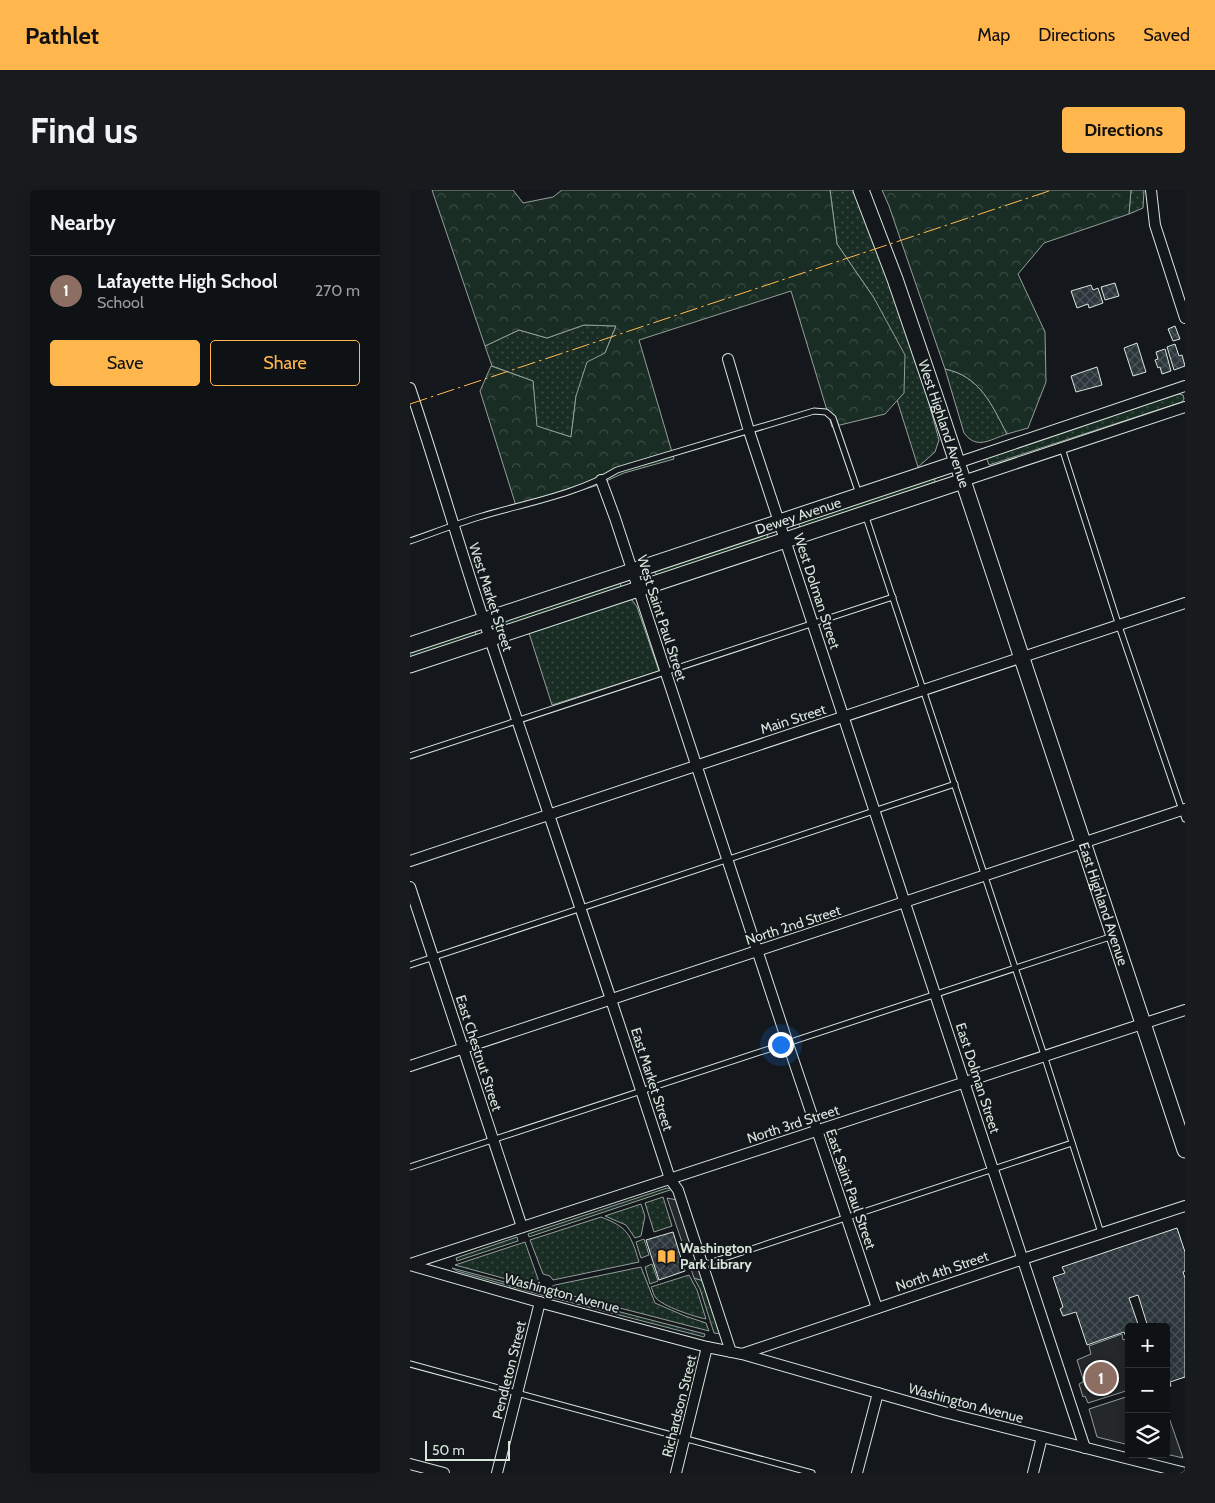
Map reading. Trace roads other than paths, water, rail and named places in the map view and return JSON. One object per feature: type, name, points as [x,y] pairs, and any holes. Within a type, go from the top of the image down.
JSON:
[{"type":"street","name":"West Highland Avenue","points":[[861,190],[895,279],[1022,658]]},
{"type":"street","points":[[1151,190],[1155,225],[1185,318]]},
{"type":"street","name":"West Dolman Street","points":[[728,358],[749,431],[844,717]]},
{"type":"street","name":"Dewey Avenue","points":[[410,645],[1185,386]]},
{"type":"street","name":"West Market Street","points":[[410,388],[414,416],[454,526],[548,814]]},
{"type":"street","name":"Dewey Avenue","points":[[410,664],[1185,406]]},
{"type":"street","name":"West Saint Paul Street","points":[[601,480],[696,766]]},
{"type":"street","name":"Main Street","points":[[410,860],[1185,603]]},
{"type":"street","name":"East Highland Avenue","points":[[1022,658],[1185,1150]]},
{"type":"street","name":"East Dolman Street","points":[[844,717],[1085,1448]]},
{"type":"street","name":"East Saint Paul Street","points":[[696,766],[877,1308]]},
{"type":"street","name":"North 2nd Street","points":[[410,1066],[1082,843],[1184,812]]},
{"type":"street","name":"East Market Street","points":[[548,814],[612,999],[670,1179],[678,1190],[731,1352]]},
{"type":"street","name":"East Chestnut Street","points":[[410,887],[522,1227]]},
{"type":"street","name":"North 3rd Street","points":[[410,1265],[1185,1010]]},
{"type":"street","name":"North 4th Street","points":[[708,1347],[742,1354],[1185,1206]]},
{"type":"street","name":"Washington Avenue","points":[[410,1265],[708,1347]]},
{"type":"street","name":"Pendleton Street","points":[[497,1473],[540,1302]]},
{"type":"street","name":"Richardson Street","points":[[676,1473],[708,1347]]},
{"type":"street","name":"Washington Avenue","points":[[742,1354],[944,1412],[1185,1473]]},
{"type":"street","points":[[857,1473],[878,1393]]},
{"type":"street","points":[[1033,1473],[1042,1437]]},
{"type":"street","points":[[410,1464],[444,1473]]},
{"type":"lane","points":[[410,542],[478,517],[568,492],[601,480],[618,470],[814,411],[826,412],[833,418],[859,496]]},
{"type":"lane","points":[[1062,447],[1119,626],[1184,812]]},
{"type":"lane","points":[[865,513],[1044,1055],[1101,1234]]},
{"type":"lane","points":[[410,756],[893,597]]},
{"type":"lane","points":[[410,964],[955,784]]},
{"type":"lane","points":[[410,1167],[1114,936]]},
{"type":"lane","points":[[702,1265],[1072,1143]]},
{"type":"lane","points":[[410,1364],[812,1473]]},
{"type":"place","name":"Washington Park Library","points":[[666,1256]]},
{"type":"place","name":"Lafayette High School","points":[[1101,1378]]}]
